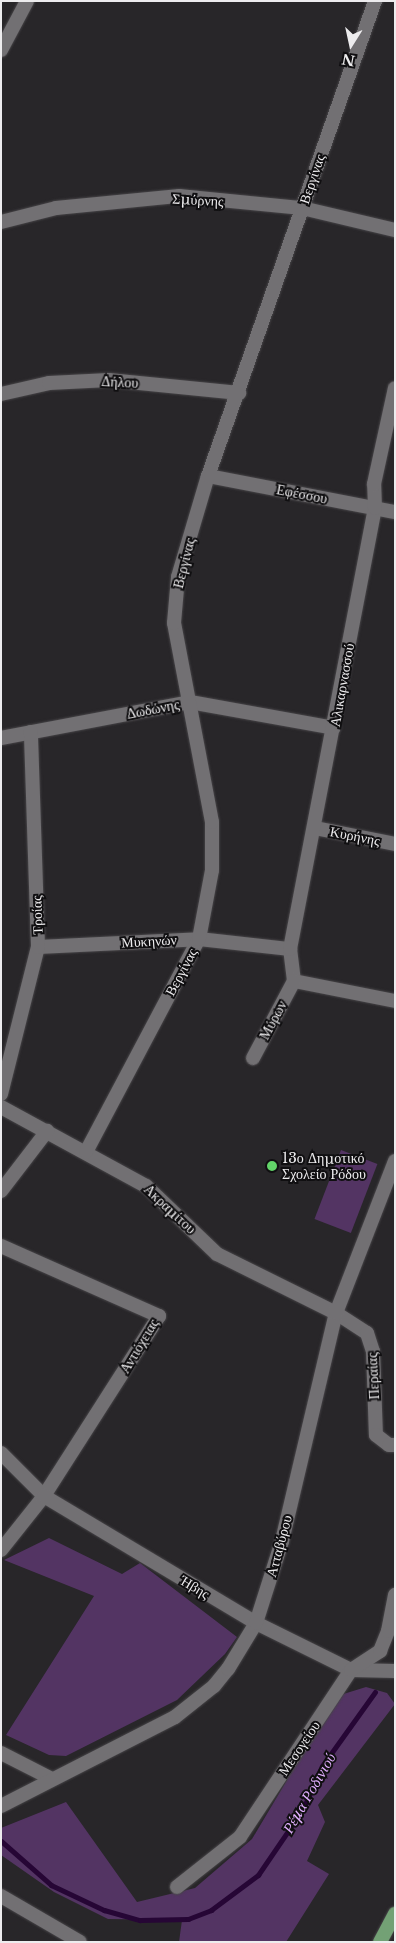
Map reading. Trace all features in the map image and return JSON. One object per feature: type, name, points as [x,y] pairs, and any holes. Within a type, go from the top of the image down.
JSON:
[{"type":"main road","points":[[380,1942],[395,1914]]},
{"type":"street","points":[[1,50],[27,1]]},
{"type":"street","name":"Βεργίνας","points":[[86,1152],[199,939],[212,870],[212,822],[174,623],[178,577],[208,476],[240,393],[374,1]]},
{"type":"street","name":"Σμύρνης","points":[[1,222],[56,208],[179,196],[302,208],[395,230]]},
{"type":"street","name":"Δήλου","points":[[1,394],[49,383],[108,380],[240,393]]},
{"type":"street","name":"Αλικαρνασσού","points":[[294,981],[290,949],[334,728],[374,508],[374,484],[395,388]]},
{"type":"street","name":"Εφέσσου","points":[[208,476],[395,512]]},
{"type":"street","name":"Δωδώνης","points":[[1,738],[190,702],[334,728]]},
{"type":"street","name":"Τροίας","points":[[1,1094],[38,947],[31,732]]},
{"type":"street","name":"Κυρήνης","points":[[314,828],[395,844]]},
{"type":"street","name":"Μυκηνών","points":[[38,947],[199,939],[290,949]]},
{"type":"street","points":[[294,981],[395,1001]]},
{"type":"street","name":"Μύρων","points":[[253,1058],[294,981]]},
{"type":"street","name":"Ακραμίτου","points":[[1,1108],[86,1152],[146,1186],[218,1254],[336,1313]]},
{"type":"street","points":[[1,1191],[47,1132]]},
{"type":"street","name":"Ατταβύρου","points":[[1,1806],[175,1717],[194,1703],[228,1669],[256,1624],[282,1541],[336,1313],[395,1161]]},
{"type":"street","name":"Αντιόχειας","points":[[1,1246],[159,1316],[44,1496]]},
{"type":"street","name":"Περαίας","points":[[336,1313],[367,1333],[373,1351],[376,1435],[389,1445],[395,1445]]},
{"type":"street","name":"Ήβης","points":[[1,1453],[44,1496],[256,1624],[351,1670]]},
{"type":"street","points":[[1,1550],[44,1496]]},
{"type":"street","name":"Μεσογείου","points":[[177,1887],[240,1837],[351,1670],[380,1651],[388,1631],[395,1595]]},
{"type":"street","points":[[351,1670],[395,1671]]},
{"type":"street","points":[[1,1753],[52,1779]]},
{"type":"street","points":[[1,1896],[80,1942]]},
{"type":"shaded area","points":[[341,1150],[377,1164],[351,1233],[314,1219]]},
{"type":"shaded area","points":[[49,1538],[122,1574],[140,1563],[237,1637],[225,1654],[177,1700],[66,1756],[49,1755],[6,1735],[94,1596],[4,1560]]},
{"type":"shaded area","points":[[366,1687],[387,1693],[395,1704],[318,1805],[325,1822],[307,1861],[329,1874],[286,1942],[179,1942],[182,1920],[108,1919],[54,1892],[1,1855],[1,1828],[66,1802],[137,1902],[195,1888],[252,1839],[337,1696]]},
{"type":"waterway","name":"Ρέμα Ροδινιού","points":[[1,1841],[51,1885],[104,1910],[140,1920],[188,1919],[211,1910],[258,1875],[303,1809],[322,1766],[375,1692]]},
{"type":"place","name":"13ο Δημοτικό Σχολείο Ρόδου","points":[[272,1166]]}]
